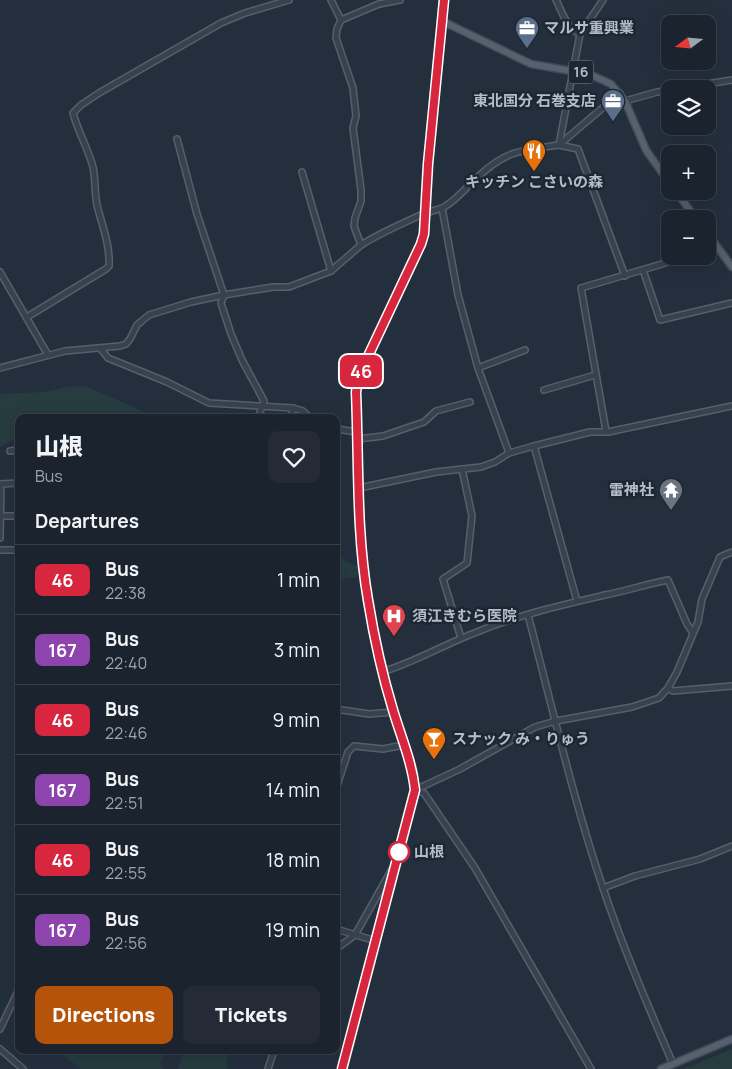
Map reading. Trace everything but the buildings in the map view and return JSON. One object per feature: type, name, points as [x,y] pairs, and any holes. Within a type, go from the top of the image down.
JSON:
[{"type":"highway","points":[[342,1069],[415,790],[413,770],[393,712],[382,672],[367,598],[360,530],[356,392],[358,381],[424,234],[428,164],[444,0]]},
{"type":"main road","name":"16","points":[[442,21],[531,64],[589,74],[611,84],[625,101],[646,150],[661,171]]},
{"type":"main road","points":[[717,248],[732,267]]},
{"type":"main road","points":[[661,1069],[732,1039]]},
{"type":"street","points":[[27,317],[109,266],[106,233],[97,206],[93,168],[86,143],[73,113],[99,92],[209,29],[245,13],[289,0]]},
{"type":"street","points":[[331,0],[341,20]]},
{"type":"street","points":[[361,246],[354,226],[361,201],[353,135],[356,116],[352,83],[336,38],[337,29],[341,20],[379,4],[400,0]]},
{"type":"street","points":[[556,0],[568,24],[580,34]]},
{"type":"street","points":[[559,145],[580,34],[603,0]]},
{"type":"street","points":[[716,83],[732,80]]},
{"type":"street","points":[[625,101],[661,91]]},
{"type":"street","points":[[559,145],[620,94]]},
{"type":"street","points":[[177,139],[196,214],[224,295],[221,303],[230,334],[264,401],[260,414]]},
{"type":"street","points":[[0,368],[48,355],[126,344],[137,326],[149,315],[191,302],[224,295],[289,286],[331,271],[378,234],[425,213],[442,208],[453,201],[479,175],[502,157],[513,152],[559,145],[578,149],[625,276]]},
{"type":"street","points":[[302,172],[331,271]]},
{"type":"street","points":[[442,208],[458,295],[478,368],[509,454]]},
{"type":"street","points":[[606,431],[581,290],[584,287],[661,265]]},
{"type":"street","points":[[643,270],[660,320],[732,303]]},
{"type":"street","points":[[0,272],[48,355]]},
{"type":"street","points":[[100,348],[108,358],[167,382],[209,403],[293,408],[306,414]]},
{"type":"street","points":[[478,368],[524,350]]},
{"type":"street","points":[[544,390],[595,375]]},
{"type":"street","points":[[340,430],[358,436],[383,436],[424,422],[436,411],[470,402]]},
{"type":"street","points":[[359,488],[436,472],[481,467],[509,454],[590,432],[606,431],[732,406]]},
{"type":"street","points":[[292,414],[293,408]]},
{"type":"street","points":[[534,446],[577,601]]},
{"type":"street","points":[[10,451],[15,450]]},
{"type":"street","points":[[461,638],[444,579],[467,563],[472,516],[462,469]]},
{"type":"street","points":[[0,538],[1,484],[15,483]]},
{"type":"street","points":[[1,516],[15,516]]},
{"type":"street","points":[[0,550],[15,550]]},
{"type":"street","points":[[415,790],[460,769],[535,727],[556,721],[632,707],[656,700],[668,688],[698,622],[702,599],[720,558],[732,552]]},
{"type":"street","points":[[382,672],[407,664],[428,652],[461,638],[528,615],[577,601],[668,580],[687,624],[693,633]]},
{"type":"street","points":[[528,615],[571,779],[603,888],[647,1005],[673,1064]]},
{"type":"street","points":[[668,688],[673,691],[732,686]]},
{"type":"street","points":[[340,710],[370,714],[393,712]]},
{"type":"street","points":[[340,776],[348,752],[354,746],[382,749],[404,745]]},
{"type":"street","points":[[415,790],[424,793],[471,862],[591,1069]]},
{"type":"street","points":[[603,888],[635,876],[700,859],[732,846]]},
{"type":"street","points":[[340,946],[355,935],[397,859]]},
{"type":"street","points":[[340,930],[376,941]]},
{"type":"street","points":[[0,1029],[15,997]]},
{"type":"street","points":[[0,1049],[23,1069]]},
{"type":"street","points":[[268,1069],[273,1054]]},
{"type":"green space","points":[[85,386],[146,414],[15,414],[15,440],[0,447],[0,394],[43,392],[67,387]]},
{"type":"green space","points":[[340,556],[348,563],[359,566],[360,572],[355,578],[346,578],[340,582]]},
{"type":"green space","points":[[732,1049],[732,1069],[684,1069]]},
{"type":"green space","points":[[61,1054],[164,1054],[160,1064],[164,1069],[81,1069]]},
{"type":"green space","points":[[182,1054],[228,1054],[227,1069],[178,1069]]},
{"type":"bus line","name":"46","points":[[342,1069],[415,790],[413,770],[393,712],[382,672],[367,598],[360,530],[356,392],[362,369],[424,234],[428,164],[444,0]]},
{"type":"place","name":"マルサ重興業","points":[[527,49]]},
{"type":"place","name":"東北国分 石巻支店","points":[[613,122]]},
{"type":"place","name":"キッチン こさいの森","points":[[534,172]]},
{"type":"place","name":"雷神社","points":[[671,511]]},
{"type":"place","name":"須江きむら医院","points":[[394,637]]},
{"type":"place","name":"スナック み・りゅう","points":[[434,760]]},
{"type":"place","name":"山根","points":[[399,852]]}]
